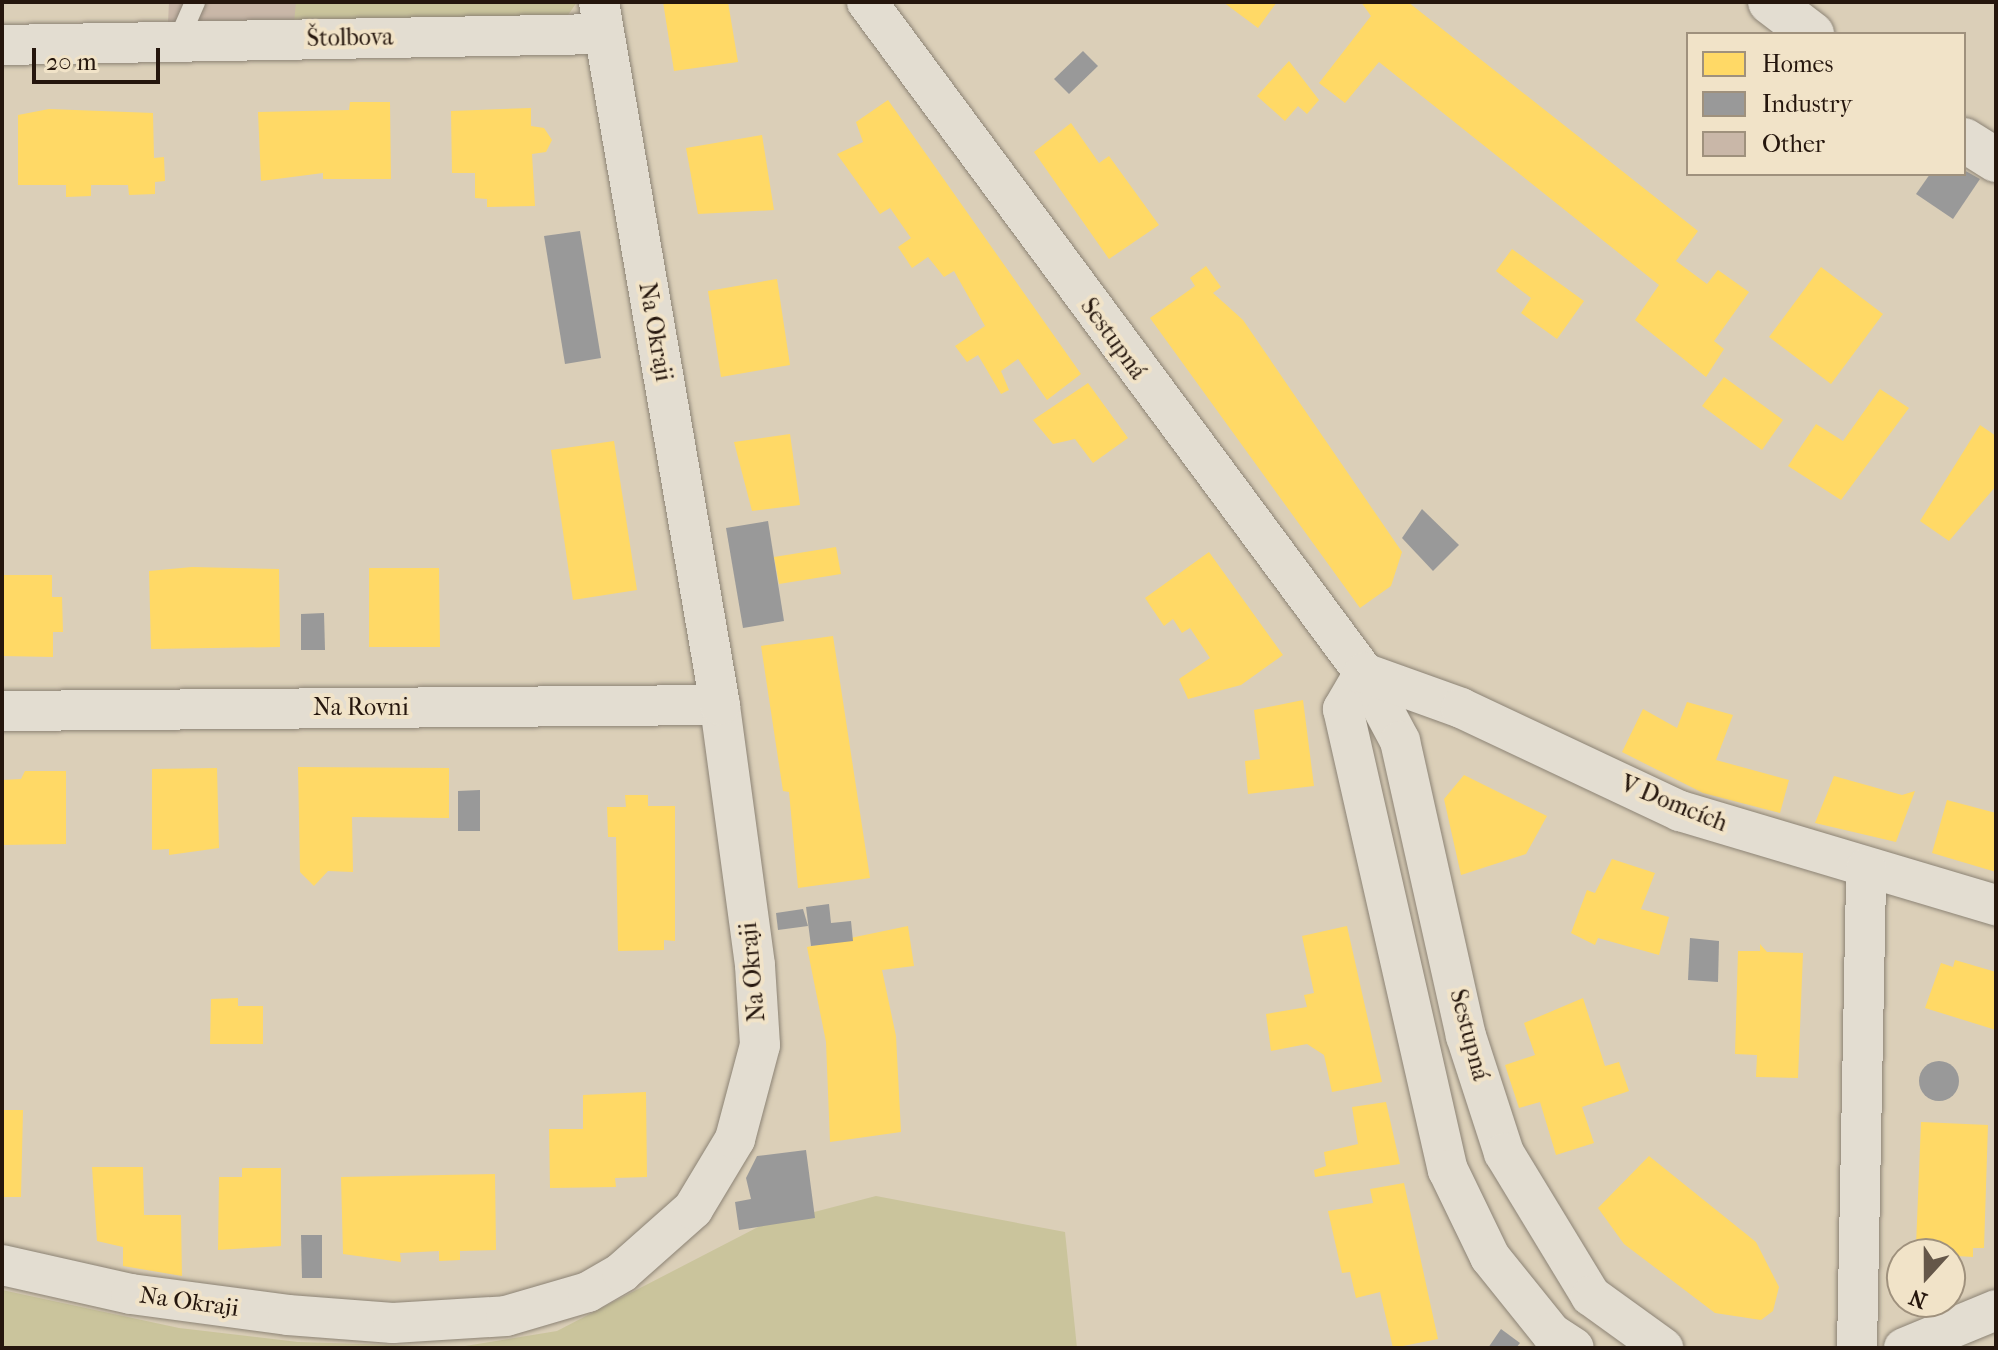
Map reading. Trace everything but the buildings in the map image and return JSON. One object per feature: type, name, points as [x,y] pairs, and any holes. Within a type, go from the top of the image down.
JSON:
[{"type":"street","name":"Sestupná","points":[[867,2],[1364,673],[1400,741],[1466,1036],[1504,1153],[1591,1296],[1663,1348]]},
{"type":"street","name":"Štolbova","points":[[2,45],[178,41],[601,18]]},
{"type":"street","name":"Na Okraji","points":[[2,1265],[183,1303],[393,1323],[544,1308],[632,1264],[693,1209],[718,1174],[752,1091],[760,1045],[720,705],[601,18]]},
{"type":"street","points":[[1966,141],[1996,160]]},
{"type":"street","name":"Sestupná","points":[[1364,673],[1343,709],[1448,1170],[1490,1257],[1551,1333],[1574,1348]]},
{"type":"street","name":"V Domcích","points":[[1364,673],[1461,708],[1680,811],[1996,905]]},
{"type":"street","name":"Na Rovni","points":[[2,711],[720,705]]},
{"type":"street","points":[[1857,1348],[1866,868]]},
{"type":"street","points":[[1904,1348],[1996,1310]]},
{"type":"lane","points":[[178,41],[195,2]]},
{"type":"shaded area","points":[[249,2],[577,2],[566,18],[201,20]]},
{"type":"shaded area","points":[[876,1196],[1065,1232],[1077,1348],[2,1348],[2,1290],[179,1328],[298,1342],[459,1347],[557,1331],[760,1226]]}]
